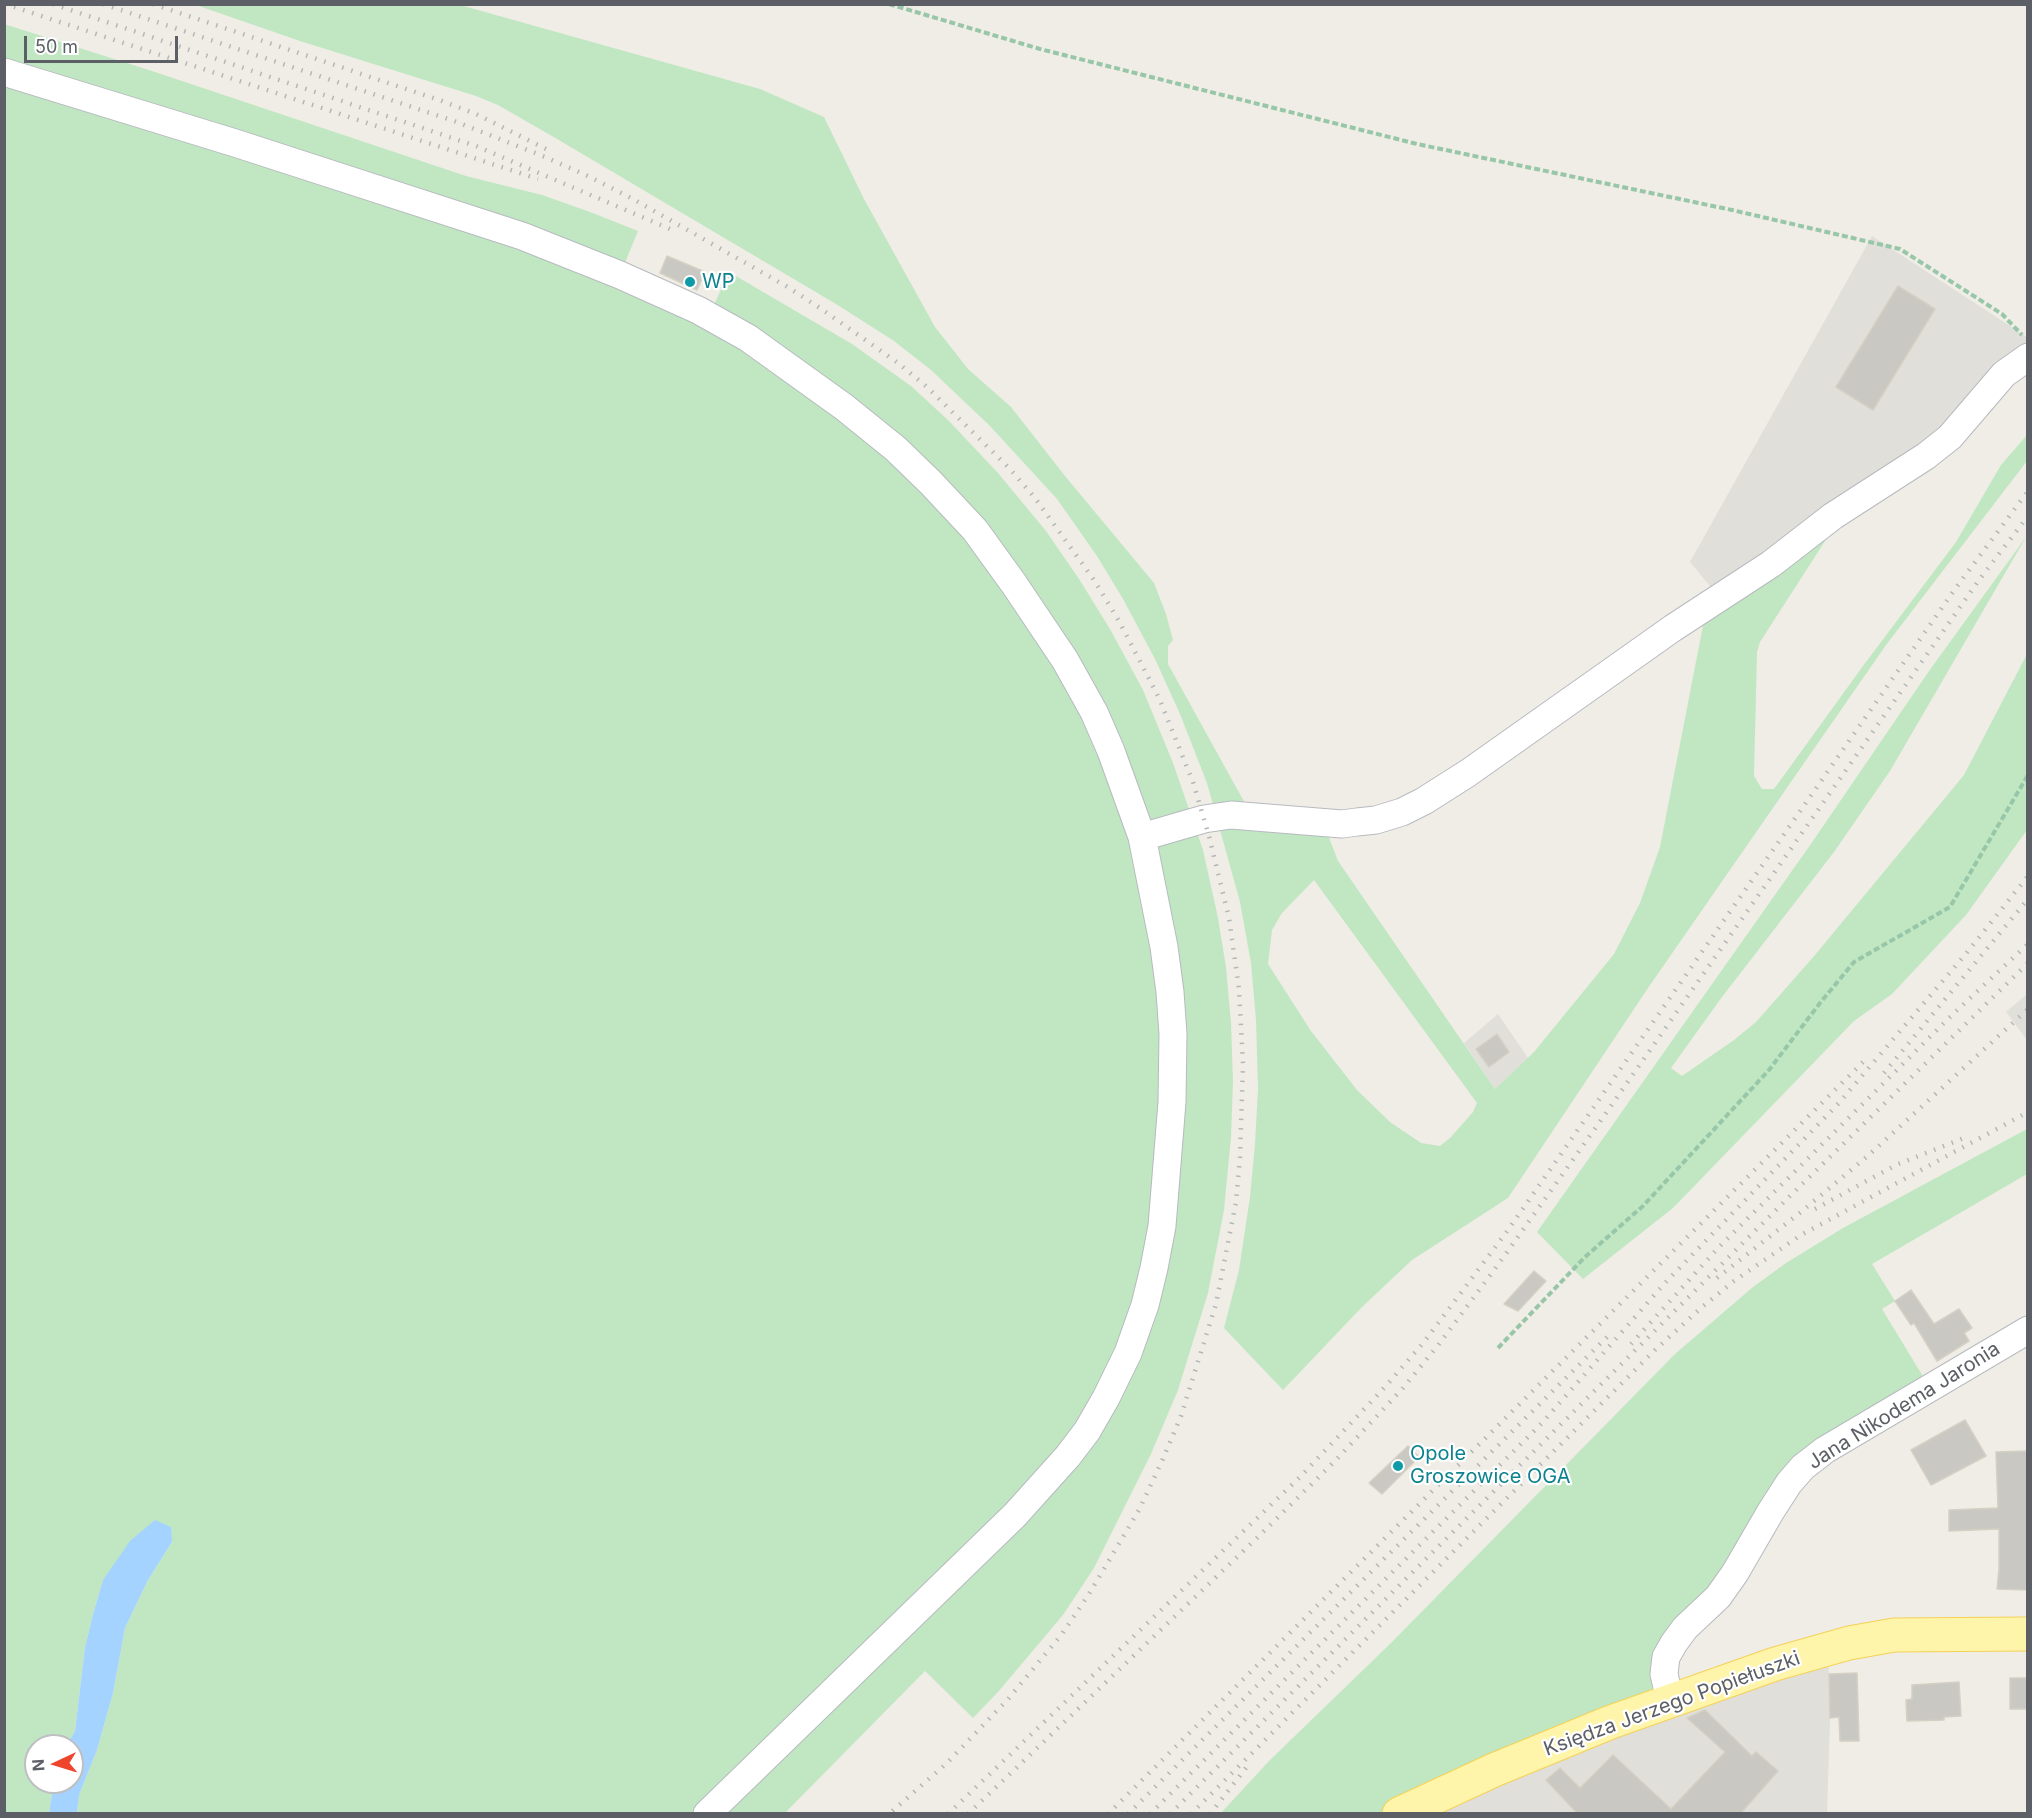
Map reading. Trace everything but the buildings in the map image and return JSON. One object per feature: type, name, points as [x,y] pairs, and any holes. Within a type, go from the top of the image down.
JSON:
[{"type":"main road","name":"Księdza Jerzego Popiełuszki","points":[[1399,1814],[1520,1758],[1670,1700],[1775,1664],[1872,1638],[1923,1634],[2028,1634]]},
{"type":"street","points":[[4,72],[246,146],[522,236],[620,275],[698,310],[757,344],[844,407],[896,449],[975,530],[1065,660],[1094,712],[1111,751],[1142,837],[1164,946],[1173,1034],[1172,1102],[1162,1226],[1145,1305],[1128,1353],[1087,1431],[1068,1456],[1015,1515],[707,1814]]},
{"type":"street","points":[[1142,837],[1204,819],[1232,815],[1342,824],[1376,820],[1402,812],[1424,801],[1468,773],[1673,628],[1771,564],[1833,516],[1926,456],[1950,437],[2004,374],[2028,357]]},
{"type":"street","name":"Jana Nikodema Jaronia","points":[[1670,1700],[1664,1674],[1666,1657],[1674,1642],[1684,1628],[1718,1597],[1789,1483],[1803,1467],[1826,1450],[2028,1330]]},
{"type":"path","points":[[889,4],[1040,50],[1417,144],[1732,210],[1900,249],[2002,314],[2028,342]]},
{"type":"path","points":[[1498,1347],[1585,1257],[1643,1206],[1769,1070],[1854,962],[1950,907],[2028,775]]},
{"type":"shaded area","points":[[1872,236],[2027,337],[2027,357],[1985,395],[1720,598],[1690,562]]},
{"type":"shaded area","points":[[2027,994],[2027,1040],[2006,1012]]},
{"type":"shaded area","points":[[1498,1014],[1528,1058],[1495,1089],[1464,1043]]},
{"type":"shaded area","points":[[1828,1649],[1830,1718],[1827,1813],[1399,1814]]},
{"type":"green space","points":[[196,5],[460,5],[760,89],[824,117],[864,199],[935,327],[968,369],[1011,407],[1154,583],[1173,640],[1168,646],[1168,664],[1252,816],[1323,822],[1338,861],[1495,1089],[1534,1052],[1614,954],[1640,903],[1660,847],[1707,605],[1847,507],[1760,642],[1757,652],[1754,776],[1762,789],[1774,789],[1956,542],[2001,465],[2027,435],[2027,461],[1886,645],[1648,988],[1508,1198],[1412,1260],[1362,1307],[1283,1390],[1224,1328],[1239,1270],[1250,1197],[1258,1089],[1256,1020],[1251,963],[1240,902],[1207,783],[1180,714],[1155,659],[1123,599],[1097,556],[1057,499],[990,426],[931,370],[894,341],[836,304],[498,105]],"holes":[[[1314,880],[1477,1103],[1473,1112],[1440,1146],[1421,1143],[1390,1122],[1357,1090],[1311,1031],[1268,964],[1272,930],[1282,913]]]},
{"type":"green space","points":[[4,24],[466,176],[542,195],[638,231],[620,275],[709,316],[729,272],[852,344],[911,386],[948,420],[998,473],[1046,531],[1110,629],[1143,690],[1173,763],[1203,850],[1226,967],[1233,1081],[1231,1137],[1224,1210],[1208,1293],[1178,1390],[1151,1454],[1094,1568],[1063,1615],[973,1718],[925,1671],[785,1813],[77,1813],[79,1795],[84,1794],[84,1782],[97,1750],[113,1693],[125,1628],[148,1580],[172,1542],[103,1580],[85,1647],[75,1731],[73,1734],[24,1734],[24,1794],[52,1794],[49,1813],[5,1813]]},
{"type":"green space","points":[[2026,537],[1890,771],[1834,852],[1722,997],[1671,1068],[1682,1076],[1734,1040],[1756,1022],[1815,955],[1964,775],[2027,654],[2027,830],[1966,915],[1892,994],[1854,1021],[1673,1208],[1583,1279],[1537,1232],[1813,841],[1929,671]]},
{"type":"green space","points":[[2027,1129],[2027,1174],[1872,1264],[1895,1301],[1882,1309],[1930,1388],[1825,1451],[1685,1628],[1670,1700],[1399,1813],[1220,1814],[1269,1761],[1391,1643],[1675,1354],[1753,1287],[1786,1263],[1843,1228]]},
{"type":"water","points":[[155,1520],[171,1527],[172,1542],[148,1580],[125,1628],[113,1693],[97,1750],[84,1782],[84,1734],[73,1734],[85,1647],[103,1580],[130,1541]]},
{"type":"water","points":[[52,1794],[79,1794],[77,1813],[49,1813]]},
{"type":"railway","points":[[5,4],[538,179]]},
{"type":"railway","points":[[53,4],[476,146],[670,229]]},
{"type":"railway","points":[[103,4],[454,121],[545,157],[633,199],[786,286],[820,308],[898,363],[927,387],[1010,469],[1035,498],[1094,580],[1119,621],[1159,698],[1193,782],[1209,836],[1229,918],[1239,989],[1243,1065],[1240,1157],[1236,1202],[1216,1304],[1181,1416],[1162,1461],[1139,1510],[1089,1594],[1062,1634],[1009,1698],[947,1763],[889,1814]]},
{"type":"railway","points":[[153,4],[442,101],[476,114],[552,152]]},
{"type":"railway","points":[[948,1814],[1300,1477],[1424,1342],[1508,1230],[1955,589],[2028,491]]},
{"type":"railway","points":[[968,1814],[1336,1460],[1403,1388],[1439,1344],[1599,1123],[1979,580],[2028,516]]},
{"type":"railway","points":[[1150,1814],[1542,1423],[1664,1284],[1839,1103],[1969,950],[2028,876]]},
{"type":"railway","points":[[1884,1073],[2028,899]]},
{"type":"railway","points":[[1631,1344],[1719,1247],[1953,1014],[2028,944]]},
{"type":"railway","points":[[1170,1814],[1788,1198],[2028,963]]},
{"type":"railway","points":[[1717,1278],[1870,1154],[2028,1009]]},
{"type":"railway","points":[[1108,1814],[1865,1060]]},
{"type":"railway","points":[[1191,1814],[1655,1350],[1701,1308],[1734,1281],[1801,1235],[2028,1112]]},
{"type":"railway","points":[[1815,1209],[1896,1165],[1964,1138]]},
{"type":"railway","points":[[1128,1814],[1611,1333]]},
{"type":"railway","points":[[1210,1814],[1249,1764]]},
{"type":"place","name":"WP","points":[[690,282]]},
{"type":"place","name":"Opole Groszowice OGA","points":[[1398,1466]]}]
